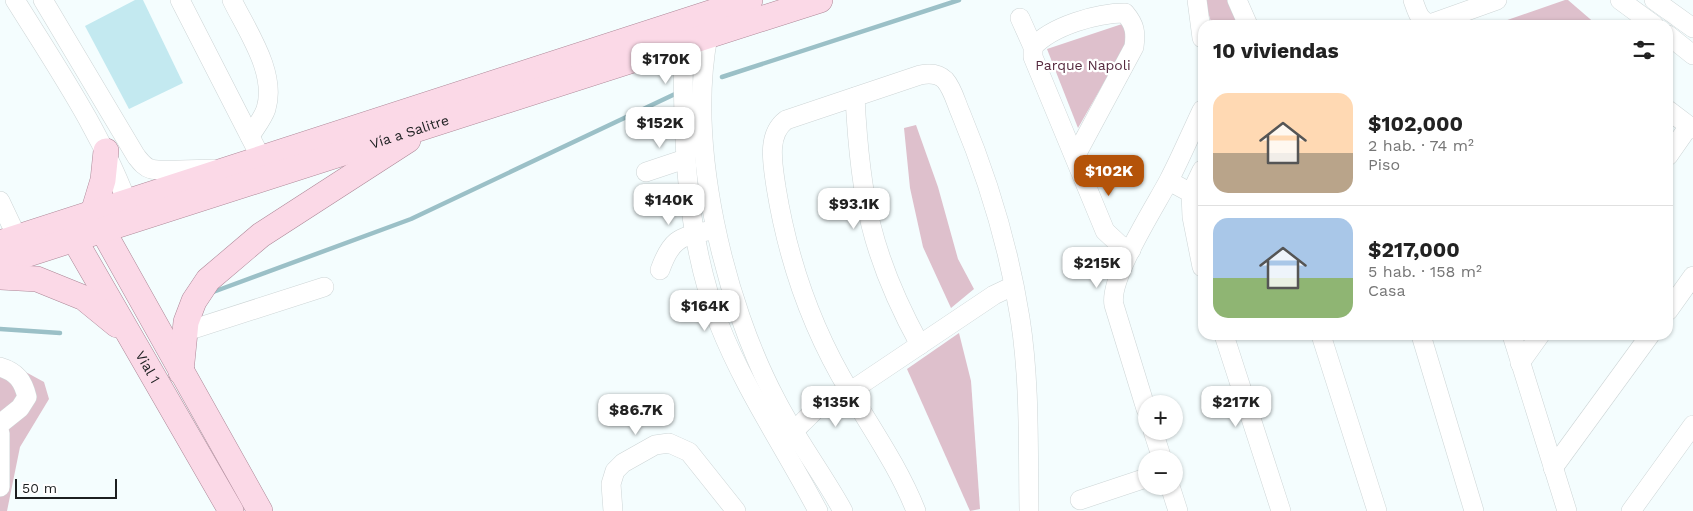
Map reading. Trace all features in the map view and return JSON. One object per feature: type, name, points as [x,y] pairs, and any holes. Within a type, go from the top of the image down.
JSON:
[{"type":"main road","name":"Vía a Salitre","points":[[130,210],[228,169],[750,0]]},
{"type":"main road","name":"Vía a Salitre","points":[[8,240],[69,230],[130,210],[436,122],[820,0]]},
{"type":"main road","points":[[181,372],[184,332],[194,301],[204,287],[232,258],[261,235],[436,122]]},
{"type":"main road","points":[[116,144],[103,180],[98,221],[260,511]]},
{"type":"main road","name":"Vía a Salitre","points":[[0,263],[69,230]]},
{"type":"main road","name":"Vial 1","points":[[69,230],[230,511]]},
{"type":"main road","points":[[0,277],[37,279],[84,298],[129,335]]},
{"type":"street","points":[[15,0],[116,144],[136,156],[151,169],[228,169]]},
{"type":"street","points":[[43,0],[116,144],[130,210]]},
{"type":"street","points":[[180,0],[261,158]]},
{"type":"street","points":[[232,0],[262,63],[268,84],[266,109],[250,136]]},
{"type":"street","points":[[1197,0],[1200,20]]},
{"type":"street","points":[[1237,0],[1246,20]]},
{"type":"street","points":[[1413,0],[1418,15],[1422,20]]},
{"type":"street","points":[[1441,20],[1497,0]]},
{"type":"street","points":[[1620,0],[1647,20]]},
{"type":"street","points":[[1654,0],[1693,28]]},
{"type":"street","points":[[1033,47],[1043,36],[1062,27],[1114,13],[1125,13],[1136,31],[1134,46],[1076,156]]},
{"type":"street","points":[[1020,18],[1033,47],[1033,57],[1076,156],[1105,231],[1113,240],[1130,250]]},
{"type":"street","points":[[708,36],[704,56],[703,88],[707,176],[716,229],[731,286],[750,342],[776,400],[798,427],[843,511]]},
{"type":"street","points":[[1673,39],[1693,54]]},
{"type":"street","points":[[683,44],[685,168],[703,268],[719,323],[741,373],[777,441],[818,511]]},
{"type":"street","points":[[916,511],[886,451],[846,395],[796,278],[780,211],[773,145],[774,133],[786,120],[926,73],[938,75],[946,82],[980,164],[1000,229],[1020,318],[1026,398],[1029,511]]},
{"type":"street","points":[[855,97],[860,174],[872,232],[891,288],[920,345]]},
{"type":"street","points":[[1673,114],[1691,128],[1673,150]]},
{"type":"street","points":[[1142,395],[1113,300],[1113,294],[1130,250],[1168,180],[1198,118]]},
{"type":"street","points":[[646,172],[685,168],[707,176]]},
{"type":"street","points":[[1198,178],[1191,193],[1192,217],[1198,247]]},
{"type":"street","points":[[1168,180],[1191,193]]},
{"type":"street","points":[[0,201],[8,240]]},
{"type":"street","points":[[660,270],[668,249],[682,238],[716,229]]},
{"type":"street","points":[[1673,304],[1693,276]]},
{"type":"street","points":[[777,441],[798,427],[815,421],[837,407],[846,395],[994,295],[1013,286]]},
{"type":"street","points":[[184,332],[324,287]]},
{"type":"street","points":[[1226,340],[1281,511]]},
{"type":"street","points":[[1323,340],[1377,511]]},
{"type":"street","points":[[1422,340],[1474,511]]},
{"type":"street","points":[[1513,340],[1567,511]]},
{"type":"street","points":[[1520,363],[1536,340]]},
{"type":"street","points":[[1553,468],[1646,340]]},
{"type":"street","points":[[0,367],[10,370],[23,381],[27,397],[20,408],[0,424]]},
{"type":"street","points":[[1631,511],[1693,425]]},
{"type":"street","points":[[0,433],[0,487]]},
{"type":"street","points":[[613,511],[611,484],[615,471],[622,463],[655,445],[669,443],[689,452],[736,511]]},
{"type":"street","points":[[1080,500],[1138,481]]},
{"type":"street","points":[[1173,495],[1178,511]]},
{"type":"green space","points":[[1207,0],[1231,0],[1237,20],[1210,20],[1206,6]]},
{"type":"green space","points":[[1568,0],[1591,20],[1507,20]]},
{"type":"green space","name":"Parque Napoli","points":[[1125,23],[1130,37],[1078,128],[1047,49]]},
{"type":"green space","points":[[916,125],[938,187],[958,259],[974,289],[951,308],[923,247],[910,188],[904,128]]},
{"type":"green space","points":[[959,333],[971,381],[980,509],[970,511],[907,369]]},
{"type":"green space","points":[[0,358],[44,382],[49,399],[20,447],[7,511],[0,511]]},
{"type":"building","points":[[135,0],[143,0],[183,83],[129,109],[85,26]]},
{"type":"waterway","points":[[722,77],[959,0]]},
{"type":"waterway","points":[[213,292],[411,219],[675,94]]},
{"type":"waterway","points":[[0,329],[60,333]]}]
